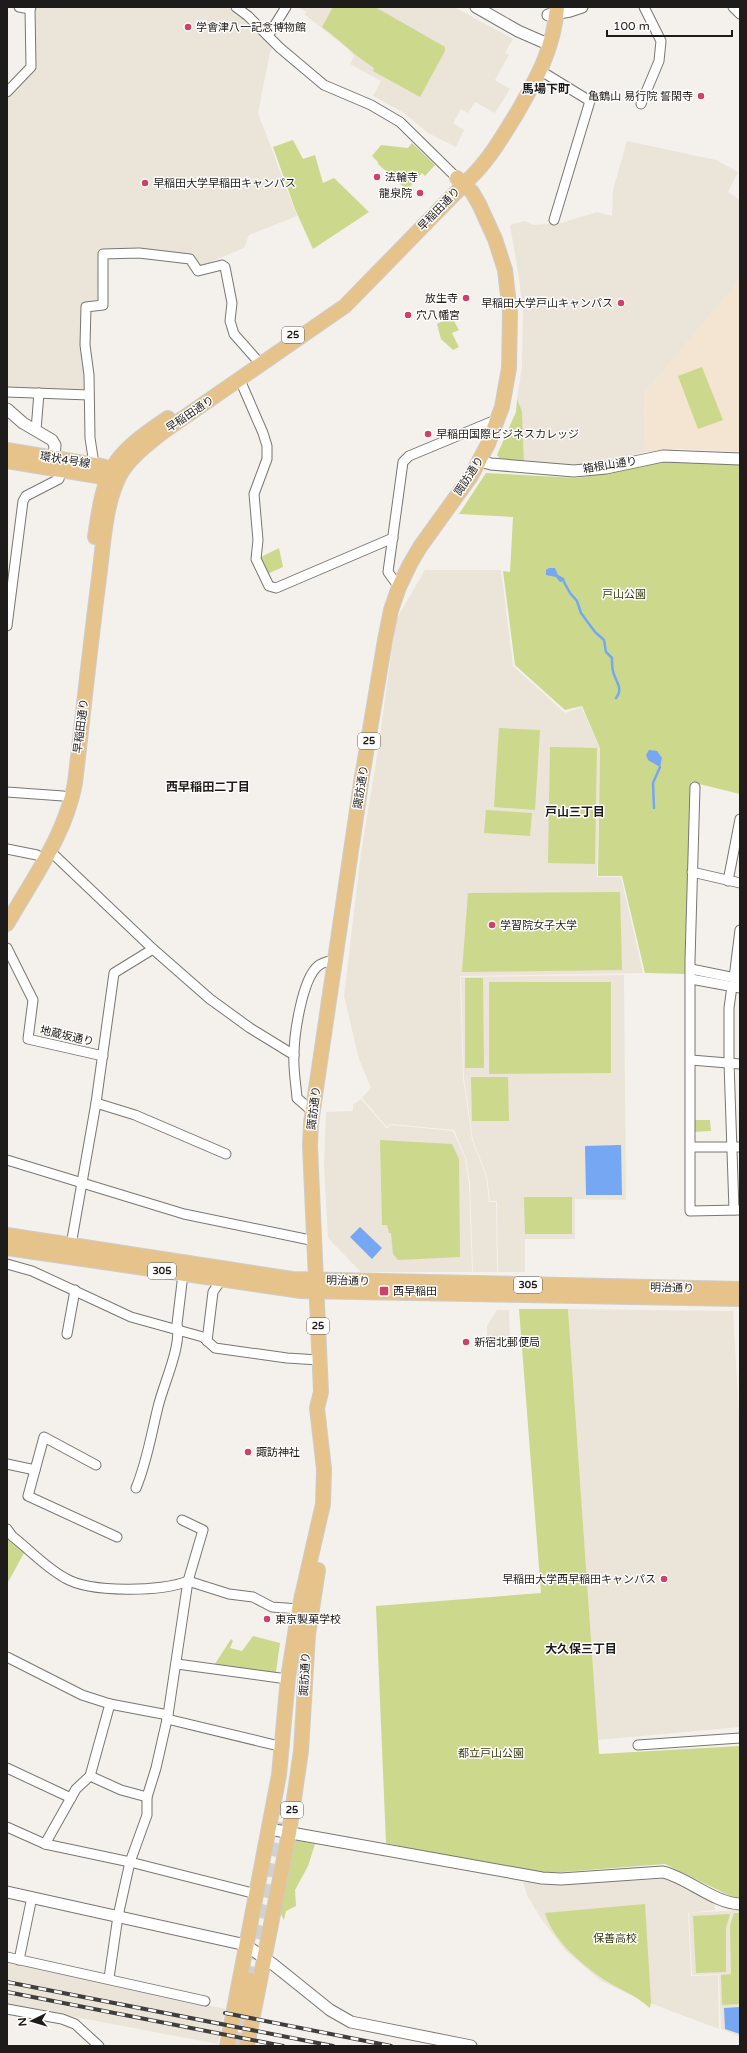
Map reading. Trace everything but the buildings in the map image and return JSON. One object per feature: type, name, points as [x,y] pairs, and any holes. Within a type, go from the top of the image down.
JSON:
[{"type":"main road","name":"早稲田通り","points":[[7,907],[65,818],[73,794],[102,552],[114,475],[124,451],[140,437],[257,360],[340,298],[493,152],[541,71],[553,11]]},
{"type":"main road","name":"早稲田通り","points":[[7,924],[43,853],[63,796],[88,592],[103,489],[114,475],[163,432],[240,380],[344,306],[460,182],[483,151],[503,120],[546,43]]},
{"type":"main road","name":"諏訪通り","points":[[246,1945],[269,1829],[283,1747],[291,1657],[303,1609],[323,1504],[324,1469],[317,1408],[321,1392],[310,1146],[313,1112],[335,960],[379,675],[391,610],[399,587],[420,547],[480,461],[498,419],[505,393],[510,362],[511,343],[508,289],[505,270],[495,239],[479,204],[460,182]]},
{"type":"main road","name":"環状4号線","points":[[7,450],[57,464],[114,475]]},
{"type":"main road","name":"環状4号線","points":[[7,461],[57,464],[94,464],[114,475]]},
{"type":"main road","name":"明治通り","points":[[7,1235],[292,1279],[316,1286],[740,1289]]},
{"type":"main road","name":"明治通り","points":[[7,1248],[221,1280],[316,1286],[740,1299]]},
{"type":"main road","name":"諏訪通り","points":[[264,1958],[289,1833],[301,1751],[305,1661],[303,1609]]},
{"type":"main road","name":"25","points":[[291,1657],[295,1711]]},
{"type":"main road","name":"25","points":[[282,1812],[290,1767],[295,1711],[305,1661]]},
{"type":"main road","name":"25","points":[[227,2046],[246,1945]]},
{"type":"main road","name":"25","points":[[247,2046],[264,1958]]},
{"type":"main road","points":[[243,2012],[249,1980]]},
{"type":"street","points":[[7,92],[32,67],[30,8],[18,7]]},
{"type":"street","points":[[268,36],[286,7]]},
{"type":"street","points":[[476,7],[546,43]]},
{"type":"street","points":[[553,11],[582,7]]},
{"type":"street","points":[[641,104],[659,61],[661,41],[644,7]]},
{"type":"street","points":[[733,7],[740,14]]},
{"type":"street","points":[[240,8],[268,36],[324,85],[371,105],[400,122],[460,182]]},
{"type":"street","points":[[541,71],[590,100],[554,220]]},
{"type":"street","points":[[94,464],[90,438],[89,396],[85,345],[86,307],[103,305],[103,254],[139,253],[190,259],[198,271],[222,265],[225,267],[232,304],[230,321],[234,334],[257,360]]},
{"type":"street","points":[[240,380],[263,433],[267,446],[267,459],[254,494],[258,540],[256,559],[269,586],[276,588],[393,538]]},
{"type":"street","points":[[7,392],[89,396]]},
{"type":"street","points":[[36,430],[39,393]]},
{"type":"street","points":[[7,409],[23,423],[54,442],[59,479],[26,496],[23,501],[7,626]]},
{"type":"street","points":[[399,587],[388,572],[403,462],[409,456],[498,419]]},
{"type":"street","name":"箱根山通り","points":[[480,461],[491,464],[527,468],[574,471],[606,468],[663,456],[740,458]]},
{"type":"street","points":[[695,787],[692,872],[690,1211],[737,1210],[736,1147],[729,1062],[729,1008],[737,983],[740,930]]},
{"type":"street","points":[[7,792],[63,796]]},
{"type":"street","points":[[728,881],[740,820]]},
{"type":"street","points":[[7,849],[43,853],[210,999],[250,1028],[294,1055]]},
{"type":"street","points":[[692,872],[740,883]]},
{"type":"street","name":"地蔵坂通り","points":[[7,948],[33,1000],[28,1039],[103,1056]]},
{"type":"street","points":[[71,1245],[80,1182],[96,1102],[114,973],[153,949]]},
{"type":"street","points":[[313,1112],[297,1098],[294,1055],[299,1012],[310,978],[318,966],[335,960]]},
{"type":"street","points":[[691,969],[737,983]]},
{"type":"street","points":[[691,979],[737,983]]},
{"type":"street","points":[[691,1060],[740,1064]]},
{"type":"street","points":[[96,1102],[135,1115],[226,1154]]},
{"type":"street","points":[[690,1147],[736,1147]]},
{"type":"street","points":[[7,1160],[184,1214],[315,1241]]},
{"type":"street","points":[[7,1264],[32,1271],[131,1317],[203,1337],[215,1348],[287,1358],[319,1360]]},
{"type":"street","points":[[136,1488],[143,1471],[158,1407],[171,1366],[178,1330],[176,1324],[182,1274]]},
{"type":"street","points":[[207,1341],[213,1292],[221,1280]]},
{"type":"street","points":[[67,1334],[75,1290]]},
{"type":"street","points":[[96,1465],[44,1437],[28,1496],[117,1537]]},
{"type":"street","points":[[7,1464],[35,1470]]},
{"type":"street","points":[[109,1978],[118,1916],[130,1862],[146,1815],[147,1797],[156,1768],[168,1717],[188,1581],[203,1530],[182,1520]]},
{"type":"street","points":[[7,1529],[12,1536],[53,1571],[66,1579],[88,1587],[165,1588],[188,1581],[229,1594],[253,1597],[278,1609],[303,1609]]},
{"type":"street","points":[[7,1657],[31,1671],[82,1695],[110,1704],[168,1717],[283,1747]]},
{"type":"street","points":[[177,1664],[288,1678]]},
{"type":"street","points":[[45,1844],[71,1798],[84,1780],[90,1776],[110,1704]]},
{"type":"street","points":[[638,1745],[740,1738]]},
{"type":"street","points":[[7,1768],[71,1798]]},
{"type":"street","points":[[90,1776],[121,1790],[147,1797]]},
{"type":"street","points":[[7,1828],[45,1844],[130,1862],[256,1894]]},
{"type":"street","points":[[269,1829],[521,1876],[561,1879],[663,1872],[677,1876],[722,1900],[740,1904]]},
{"type":"street","points":[[7,1892],[246,1945],[330,2010],[352,2022],[472,2046]]},
{"type":"street","points":[[19,1960],[32,1898]]},
{"type":"street","points":[[7,1957],[109,1978],[205,2001]]},
{"type":"street","points":[[7,2009],[62,2019],[75,2024],[99,2046]]},
{"type":"shaded area","name":"早稲田大学早稲田キャンパス","points":[[34,7],[227,7],[234,10],[274,45],[270,52],[258,113],[297,216],[249,235],[244,248],[198,267],[191,256],[101,252],[101,302],[83,305],[86,389],[7,390],[7,96],[36,66],[33,54]]},
{"type":"shaded area","points":[[298,7],[454,7],[513,39],[505,53],[509,55],[495,80],[510,89],[495,113],[475,102],[468,113],[461,109],[453,123],[464,130],[456,147],[428,133],[404,113],[373,96],[381,81],[350,64],[354,56],[347,48],[305,15],[306,12]]},
{"type":"shaded area","name":"早稲田大学戸山キャンパス","points":[[627,141],[716,160],[738,172],[728,192],[740,200],[740,279],[644,393],[645,452],[605,463],[586,465],[524,462],[522,411],[517,399],[522,367],[523,312],[519,277],[510,225],[525,221],[533,225],[561,223],[597,212],[612,216],[613,190]]},
{"type":"shaded area","points":[[740,279],[740,452],[681,449],[645,452],[644,393]]},
{"type":"shaded area","name":"学習院女子大学","points":[[425,570],[501,570],[513,666],[565,713],[581,707],[600,748],[597,877],[621,877],[643,973],[460,976],[463,1078],[472,1140],[486,1176],[489,1202],[496,1202],[497,1272],[473,1272],[470,1183],[466,1158],[454,1130],[391,1124],[387,1127],[362,1098],[371,1088],[359,1059],[344,996],[361,853],[378,750],[396,620]]},
{"type":"shaded area","points":[[624,975],[626,1200],[575,1199],[575,1239],[525,1239],[525,1272],[498,1272],[497,1201],[490,1201],[487,1176],[473,1140],[464,1078],[461,977]]},
{"type":"shaded area","points":[[361,1099],[387,1129],[391,1125],[453,1131],[465,1158],[469,1184],[472,1272],[361,1272],[328,1238],[324,1163],[326,1112],[353,1111],[353,1104]]},
{"type":"shaded area","name":"早稲田大学西早稲田キャンパス","points":[[568,1309],[733,1311],[740,1431],[740,1727],[598,1740]]},
{"type":"shaded area","points":[[497,1310],[509,1310],[510,1342],[487,1343],[487,1326]]},
{"type":"shaded area","points":[[664,1879],[678,1881],[714,1900],[715,1910],[688,1913],[691,1976],[718,1975],[719,2029],[642,2000],[601,1981],[565,1950],[542,1920],[528,1897],[523,1882],[542,1885]]},
{"type":"shaded area","points":[[740,1910],[740,2037],[721,2029],[719,1974],[692,1975],[689,1913]]},
{"type":"shaded area","points":[[7,1962],[225,2009],[218,2044],[7,2004]]},
{"type":"green space","points":[[333,7],[375,7],[445,47],[445,51],[420,97],[373,71],[374,68],[322,27]]},
{"type":"green space","points":[[293,140],[303,159],[315,155],[323,183],[334,178],[369,212],[313,249],[295,209],[273,147]]},
{"type":"green space","points":[[412,143],[435,165],[425,176],[422,173],[407,190],[378,164],[372,156],[381,145],[408,148]]},
{"type":"green space","points":[[451,316],[459,330],[452,333],[459,347],[453,350],[441,339],[437,324]]},
{"type":"green space","points":[[702,367],[723,420],[698,429],[678,376]]},
{"type":"green space","points":[[517,399],[522,411],[524,462],[501,460],[497,455],[516,412]]},
{"type":"green space","name":"戸山公園","points":[[661,461],[740,465],[740,794],[691,782],[686,974],[645,973],[622,876],[598,876],[600,748],[582,706],[565,710],[515,665],[503,571],[510,572],[513,517],[459,514],[486,473],[577,478],[608,473]]},
{"type":"green space","points":[[279,548],[283,567],[265,575],[257,559]]},
{"type":"green space","points":[[499,728],[540,730],[535,810],[494,807]]},
{"type":"green space","points":[[550,747],[597,748],[595,864],[548,863]]},
{"type":"green space","points":[[486,810],[532,813],[530,836],[484,833]]},
{"type":"green space","points":[[620,892],[622,970],[462,972],[468,893]]},
{"type":"green space","points":[[465,978],[483,978],[484,1068],[465,1068]]},
{"type":"green space","points":[[489,982],[611,982],[611,1073],[489,1074]]},
{"type":"green space","points":[[471,1077],[508,1077],[509,1121],[472,1121]]},
{"type":"green space","points":[[693,1120],[710,1120],[711,1131],[693,1132]]},
{"type":"green space","points":[[380,1140],[452,1144],[459,1159],[460,1257],[398,1260],[393,1254],[391,1233],[389,1233],[387,1225],[382,1225]]},
{"type":"green space","points":[[524,1197],[572,1197],[572,1234],[525,1234]]},
{"type":"green space","name":"都立戸山公園","points":[[519,1309],[568,1309],[599,1754],[740,1746],[740,1897],[734,1898],[665,1864],[550,1873],[455,1859],[386,1843],[376,1606],[541,1593]]},
{"type":"green space","points":[[7,1539],[24,1553],[7,1584]]},
{"type":"green space","points":[[253,1636],[280,1643],[276,1672],[273,1674],[213,1667],[231,1639],[233,1641],[230,1648],[242,1651]]},
{"type":"green space","points":[[295,1840],[315,1844],[308,1866],[295,1890],[296,1906],[286,1911],[284,1920],[280,1912]]},
{"type":"green space","name":"保善高校","points":[[645,1904],[651,2002],[650,2008],[585,1966],[561,1942],[549,1923],[545,1913]]},
{"type":"green space","points":[[734,1913],[740,1913],[740,2004],[722,2005],[721,1975],[731,1974],[730,1926]]},
{"type":"green space","points":[[730,1914],[726,1928],[726,1972],[696,1973],[693,1916]]},
{"type":"water","points":[[549,568],[555,568],[558,575],[564,578],[565,581],[560,582],[556,577],[546,575],[546,570]]},
{"type":"water","points":[[649,750],[657,751],[662,758],[660,767],[648,760],[646,755]]},
{"type":"water","points":[[621,1145],[622,1195],[586,1195],[585,1146]]},
{"type":"water","points":[[360,1227],[382,1248],[372,1259],[350,1237]]},
{"type":"water","points":[[740,2007],[740,2034],[725,2029],[724,2008]]},
{"type":"waterway","points":[[564,582],[570,593],[577,601],[581,613],[595,632],[604,640],[606,652],[612,658],[613,671],[619,688],[616,698]]},
{"type":"waterway","points":[[654,808],[653,783],[660,767]]},
{"type":"tunnel","points":[[249,1980],[282,1812]]},
{"type":"tunnel","points":[[237,2046],[243,2012]]},
{"type":"railway","points":[[7,1982],[333,2046]]},
{"type":"railway","points":[[7,1992],[283,2046]]},
{"type":"railway","points":[[225,2013],[391,2046]]},
{"type":"place","name":"学會津八一記念博物館","points":[[188,27]]},
{"type":"place","name":"亀鶴山 易行院 誓閑寺","points":[[701,96]]},
{"type":"place","name":"法輪寺","points":[[377,177]]},
{"type":"place","name":"早稲田大学早稲田キャンパス","points":[[145,183]]},
{"type":"place","name":"龍泉院","points":[[420,193]]},
{"type":"place","name":"放生寺","points":[[466,298]]},
{"type":"place","name":"早稲田大学戸山キャンパス","points":[[621,303]]},
{"type":"place","name":"穴八幡宮","points":[[408,315]]},
{"type":"place","name":"早稲田国際ビジネスカレッジ","points":[[428,434]]},
{"type":"place","name":"学習院女子大学","points":[[492,925]]},
{"type":"place","name":"西早稲田","points":[[384,1291]]},
{"type":"place","name":"新宿北郵便局","points":[[466,1342]]},
{"type":"place","name":"諏訪神社","points":[[248,1452]]},
{"type":"place","name":"早稲田大学西早稲田キャンパス","points":[[664,1579]]},
{"type":"place","name":"東京製菓学校","points":[[267,1619]]},
{"type":"district","name":"馬場下町","points":[[546,89]]},
{"type":"district","name":"西早稲田二丁目","points":[[208,787]]},
{"type":"district","name":"戸山三丁目","points":[[575,812]]},
{"type":"district","name":"大久保三丁目","points":[[581,1649]]}]
